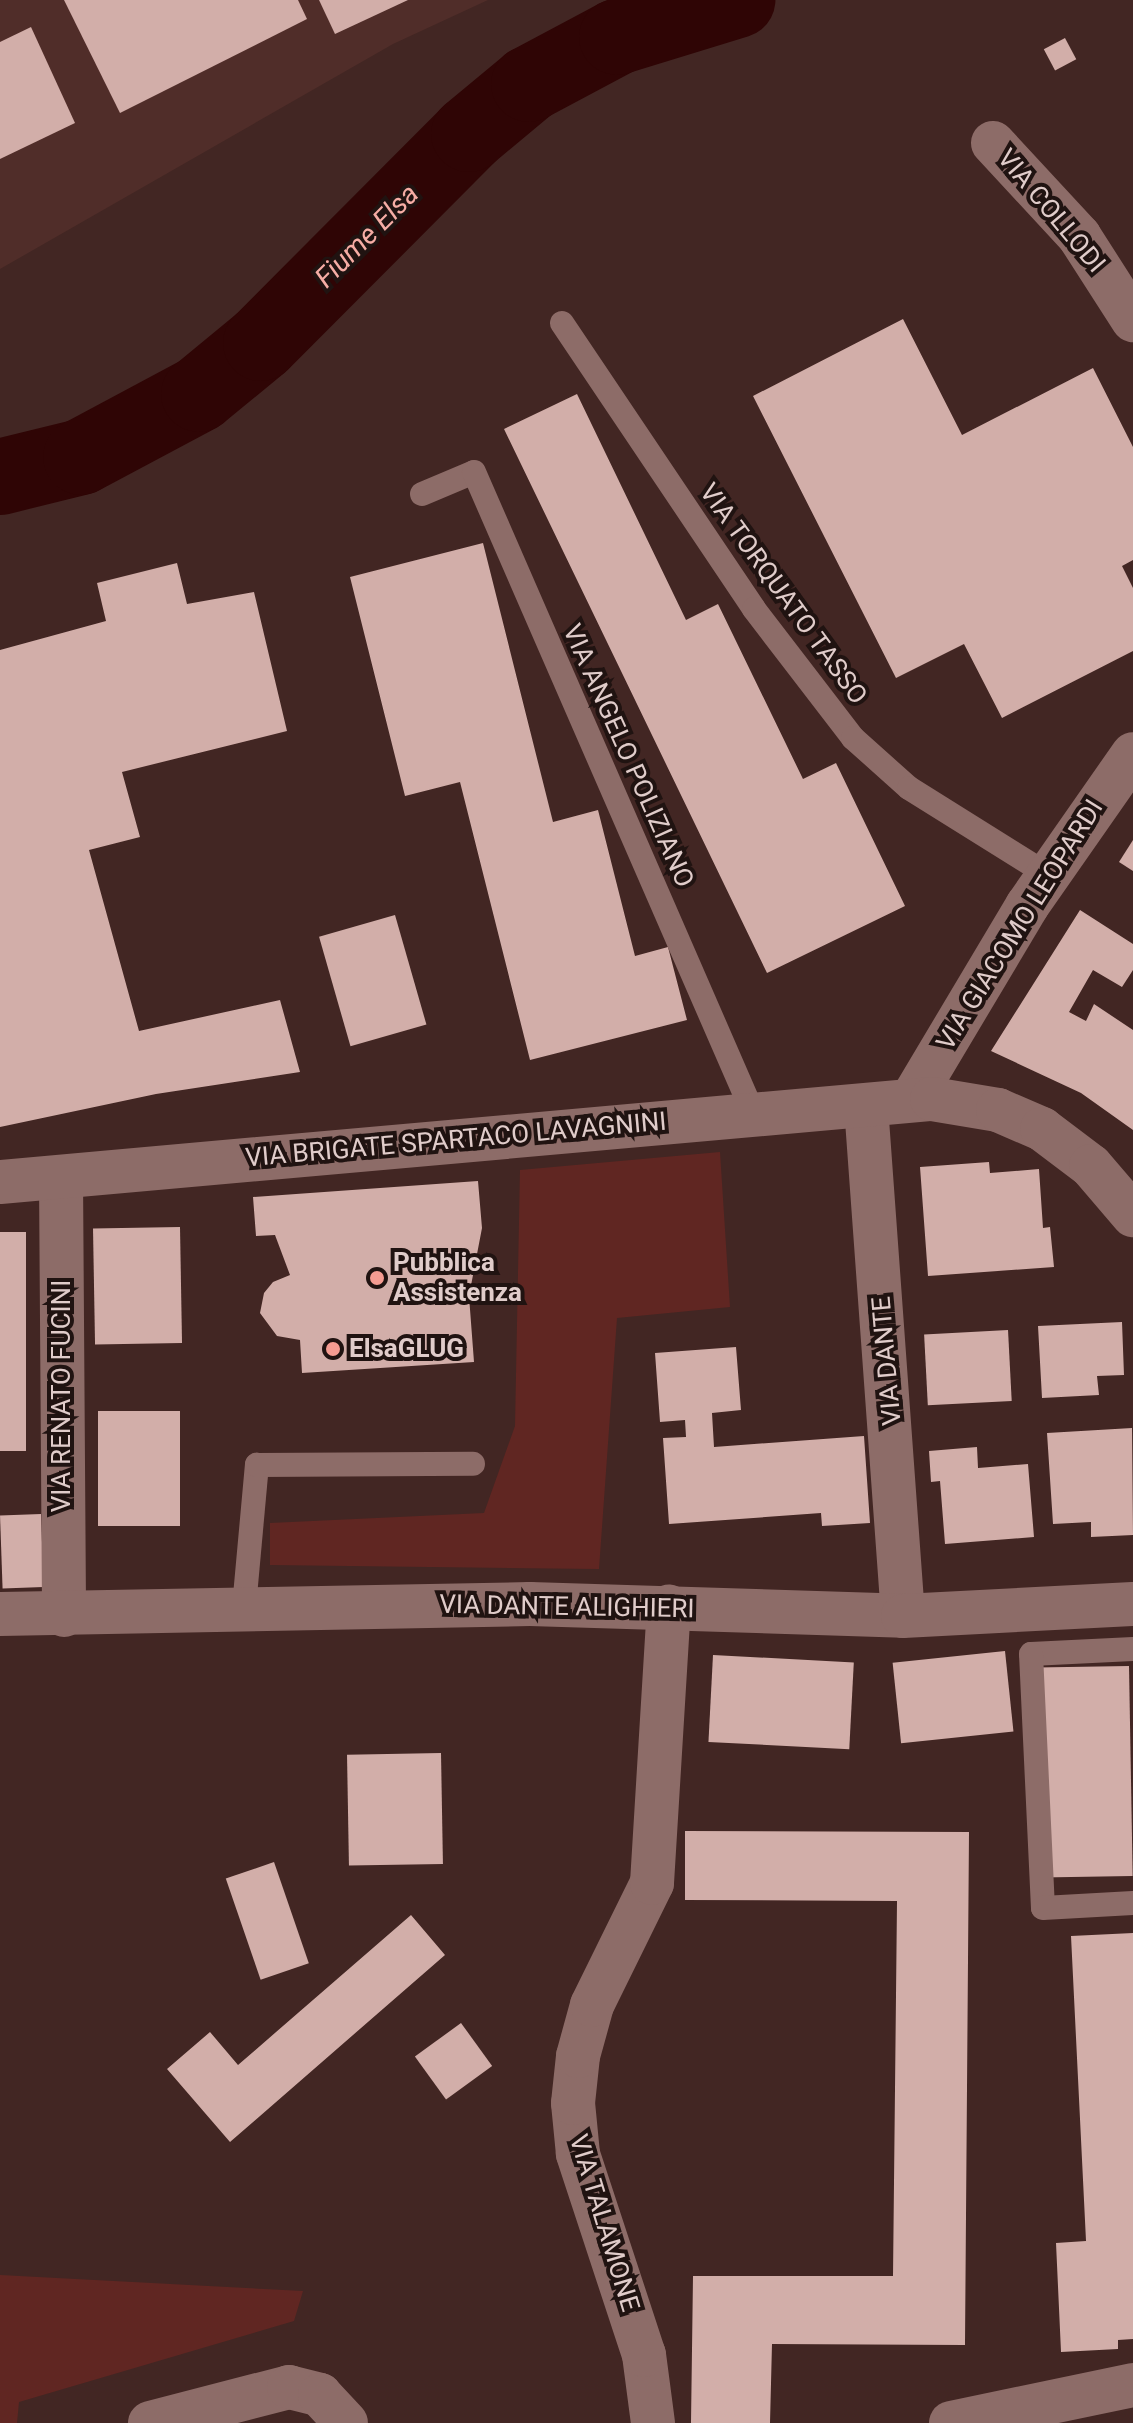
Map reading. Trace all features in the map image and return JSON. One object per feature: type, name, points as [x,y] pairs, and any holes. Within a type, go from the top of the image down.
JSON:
[{"type":"street","name":"VIA COLLODI","points":[[993,143],[1079,236],[1133,320]]},
{"type":"street","name":"VIA GIACOMO LEOPARDI","points":[[912,1099],[1048,875],[1133,754]]},
{"type":"street","name":"VIA BRIGATE SPARTACO LAVAGNINI","points":[[0,1182],[866,1106],[912,1099],[982,1106],[1042,1129],[1086,1160],[1133,1215]]},
{"type":"street","name":"VIA DANTE","points":[[866,1106],[903,1616]]},
{"type":"street","name":"VIA RENATO FUCINI","points":[[61,1177],[64,1615]]},
{"type":"street","name":"VIA DANTE ALIGHIERI","points":[[0,1614],[64,1615],[244,1607],[669,1607],[903,1616],[1133,1604]]},
{"type":"street","name":"VIA TALAMONE","points":[[653,2423],[644,2355],[578,2154],[573,2103],[578,2056],[592,2005],[652,1883],[669,1607]]},
{"type":"street","points":[[951,2423],[1133,2385]]},
{"type":"street","points":[[150,2423],[289,2387],[320,2395],[346,2423]]},
{"type":"lane","name":"VIA TORQUATO TASSO","points":[[562,323],[754,609],[853,738],[909,788],[1048,875]]},
{"type":"lane","name":"VIA ANGELO POLIZIANO","points":[[422,494],[474,472],[754,1115]]},
{"type":"lane","points":[[244,1607],[257,1465],[473,1464]]},
{"type":"lane","points":[[1133,1649],[1031,1654],[1043,1908],[1133,1903]]},
{"type":"shaded area","points":[[0,0],[488,0],[393,44],[0,269]]},
{"type":"shaded area","points":[[720,1152],[730,1307],[617,1318],[599,1569],[270,1565],[270,1523],[484,1513],[515,1426],[520,1170]]},
{"type":"shaded area","points":[[0,2275],[303,2291],[294,2321],[19,2402],[17,2423],[0,2423]]},
{"type":"building","points":[[64,0],[298,0],[307,19],[120,113]]},
{"type":"building","points":[[319,0],[408,0],[335,34]]},
{"type":"building","points":[[31,27],[75,123],[0,159],[0,42]]},
{"type":"building","points":[[1065,38],[1076,59],[1055,70],[1044,49]]},
{"type":"building","points":[[903,319],[962,435],[1093,368],[1133,447],[1133,560],[1122,566],[1133,588],[1133,651],[1002,718],[964,644],[896,678],[753,396]]},
{"type":"building","points":[[577,394],[686,620],[718,604],[803,779],[836,763],[905,906],[767,973],[504,429]]},
{"type":"building","points":[[483,543],[553,822],[598,810],[635,956],[668,947],[687,1020],[530,1060],[460,782],[405,796],[350,577]]},
{"type":"building","points":[[177,563],[187,604],[254,592],[287,731],[122,772],[140,837],[89,850],[139,1031],[280,1000],[300,1072],[156,1094],[0,1127],[0,650],[106,621],[97,583]]},
{"type":"building","points":[[1133,840],[1133,871],[1119,862]]},
{"type":"building","points":[[1080,910],[1133,944],[1133,970],[1122,987],[1093,970],[1069,1012],[1086,1021],[1094,1004],[1133,1030],[1133,1130],[1081,1093],[991,1051]]},
{"type":"building","points":[[395,915],[426,1025],[350,1046],[319,937]]},
{"type":"building","points":[[989,1162],[990,1173],[1039,1169],[1043,1228],[1050,1227],[1054,1267],[928,1276],[920,1167]]},
{"type":"building","name":"Pubblica Assistenza","points":[[478,1181],[482,1228],[469,1296],[474,1362],[302,1373],[300,1340],[277,1336],[260,1313],[264,1293],[273,1282],[290,1275],[275,1235],[256,1236],[253,1197]]},
{"type":"building","points":[[180,1227],[182,1343],[95,1345],[93,1229]]},
{"type":"building","points":[[0,1232],[26,1232],[26,1451],[0,1451]]},
{"type":"building","points":[[1122,1322],[1124,1375],[1097,1376],[1099,1395],[1042,1398],[1038,1326]]},
{"type":"building","points":[[1008,1330],[1012,1401],[928,1405],[924,1334]]},
{"type":"building","points":[[736,1347],[741,1410],[712,1413],[714,1447],[864,1436],[870,1523],[822,1526],[821,1513],[669,1524],[663,1438],[686,1437],[685,1420],[660,1422],[655,1353]]},
{"type":"building","points":[[98,1411],[180,1411],[180,1526],[98,1526]]},
{"type":"building","points":[[1132,1428],[1133,1535],[1091,1537],[1091,1522],[1053,1524],[1047,1433]]},
{"type":"building","points":[[977,1447],[978,1468],[1028,1464],[1034,1537],[945,1544],[940,1481],[931,1482],[929,1451]]},
{"type":"building","points":[[41,1514],[44,1587],[3,1588],[0,1515]]},
{"type":"building","points":[[1005,1651],[1013,1732],[901,1743],[893,1663]]},
{"type":"building","points":[[713,1655],[854,1662],[849,1749],[708,1742]]},
{"type":"building","points":[[1129,1666],[1133,1876],[1041,1878],[1037,1668]]},
{"type":"building","points":[[441,1753],[443,1864],[349,1866],[347,1755]]},
{"type":"building","points":[[685,1831],[969,1832],[965,2345],[772,2344],[770,2423],[691,2423],[693,2276],[893,2276],[897,1901],[685,1900]]},
{"type":"building","points":[[274,1862],[309,1963],[261,1980],[226,1879]]},
{"type":"building","points":[[411,1915],[445,1955],[230,2142],[167,2069],[210,2032],[238,2065]]},
{"type":"building","points":[[1133,1933],[1133,2339],[1118,2340],[1118,2349],[1061,2352],[1056,2243],[1086,2241],[1071,1936]]},
{"type":"building","points":[[461,2023],[492,2066],[446,2099],[415,2057]]},
{"type":"waterway","name":"Fiume Elsa","points":[[0,477],[81,457],[199,394],[261,343],[469,134],[529,84],[617,37],[737,0]]},
{"type":"place","name":"Pubblica Assistenza","points":[[377,1278]]},
{"type":"place","name":"ElsaGLUG","points":[[333,1349]]}]
